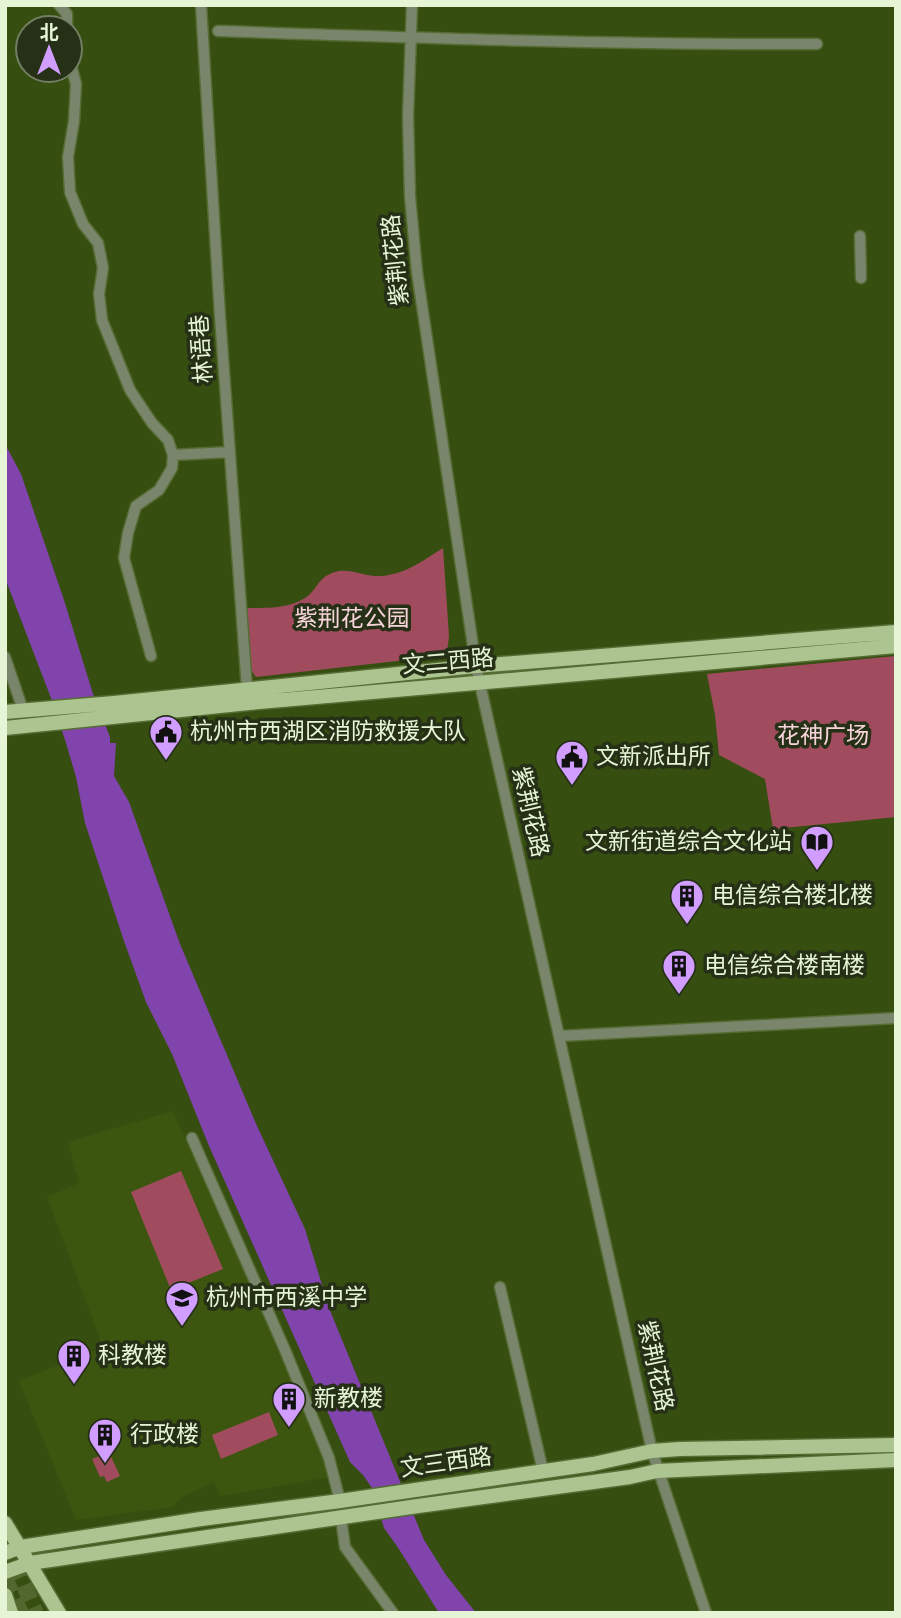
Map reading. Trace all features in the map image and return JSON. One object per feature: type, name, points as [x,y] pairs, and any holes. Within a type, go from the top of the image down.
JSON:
[{"type":"main road","name":"文二西路","points":[[5,727],[52,724],[117,710],[247,689],[476,666],[896,632]]},
{"type":"main road","name":"文二西路","points":[[5,712],[45,708],[117,710],[248,703],[896,646]]},
{"type":"main road","name":"文三西路","points":[[5,1553],[21,1547],[201,1519],[340,1502],[593,1464],[652,1451],[896,1445]]},
{"type":"main road","name":"文三西路","points":[[5,1572],[30,1563],[657,1471],[896,1460]]},
{"type":"main road","points":[[5,1523],[59,1613]]},
{"type":"main road","points":[[5,1595],[11,1613]]},
{"type":"street","name":"林语巷","points":[[201,5],[247,689]]},
{"type":"street","name":"紫荆花路","points":[[412,5],[408,116],[416,272],[476,666],[652,1451],[706,1613]]},
{"type":"street","points":[[218,31],[701,45],[817,44]]},
{"type":"street","points":[[76,84],[68,157],[71,192],[83,224],[98,243],[103,268],[99,294],[102,320],[130,390],[152,423],[168,440],[173,456],[172,468],[159,491],[136,506],[124,558],[150,656]]},
{"type":"street","points":[[860,236],[861,278]]},
{"type":"street","points":[[173,456],[230,452]]},
{"type":"street","points":[[5,657],[23,710]]},
{"type":"street","points":[[559,1036],[896,1018]]},
{"type":"street","points":[[192,1138],[329,1458],[340,1502]]},
{"type":"street","points":[[500,1287],[543,1471]]},
{"type":"street","points":[[341,1518],[345,1547],[393,1613]]},
{"type":"shaded area","points":[[5,444],[21,474],[110,743],[116,743],[114,776],[129,802],[180,944],[257,1126],[305,1229],[329,1308],[424,1540],[446,1575],[476,1613],[439,1613],[384,1528],[372,1488],[350,1462],[209,1146],[172,1054],[146,1002],[85,823],[66,743],[5,578]]},
{"type":"shaded area","name":"杭州市西溪中学","points":[[173,1111],[260,1308],[329,1477],[221,1496],[214,1482],[182,1497],[172,1507],[76,1520],[19,1381],[103,1347],[47,1197],[79,1183],[68,1142]]},
{"type":"green space","name":"紫荆花公园","points":[[443,548],[449,636],[447,653],[441,656],[256,677],[251,670],[246,608],[279,607],[295,603],[309,595],[324,578],[338,571],[374,576],[394,574],[411,568]]},
{"type":"green space","name":"花神广场","points":[[896,656],[896,817],[773,829],[765,779],[719,755],[707,674]]},
{"type":"green space","points":[[181,1171],[223,1269],[171,1290],[131,1192]]},
{"type":"green space","points":[[269,1412],[278,1435],[221,1459],[212,1435]]},
{"type":"green space","points":[[109,1452],[120,1476],[107,1482],[104,1476],[100,1477],[92,1459]]},
{"type":"tunnel","points":[[5,1541],[36,1613]]},
{"type":"tunnel","points":[[5,1578],[21,1613]]},
{"type":"place","name":"杭州市西湖区消防救援大队","points":[[166,762]]},
{"type":"place","name":"文新派出所","points":[[572,787]]},
{"type":"place","name":"文新街道综合文化站","points":[[817,872]]},
{"type":"place","name":"电信综合楼北楼","points":[[687,926]]},
{"type":"place","name":"电信综合楼南楼","points":[[679,996]]},
{"type":"place","name":"杭州市西溪中学","points":[[182,1328]]},
{"type":"place","name":"科教楼","points":[[74,1386]]},
{"type":"place","name":"新教楼","points":[[289,1429]]},
{"type":"place","name":"行政楼","points":[[105,1465]]}]
